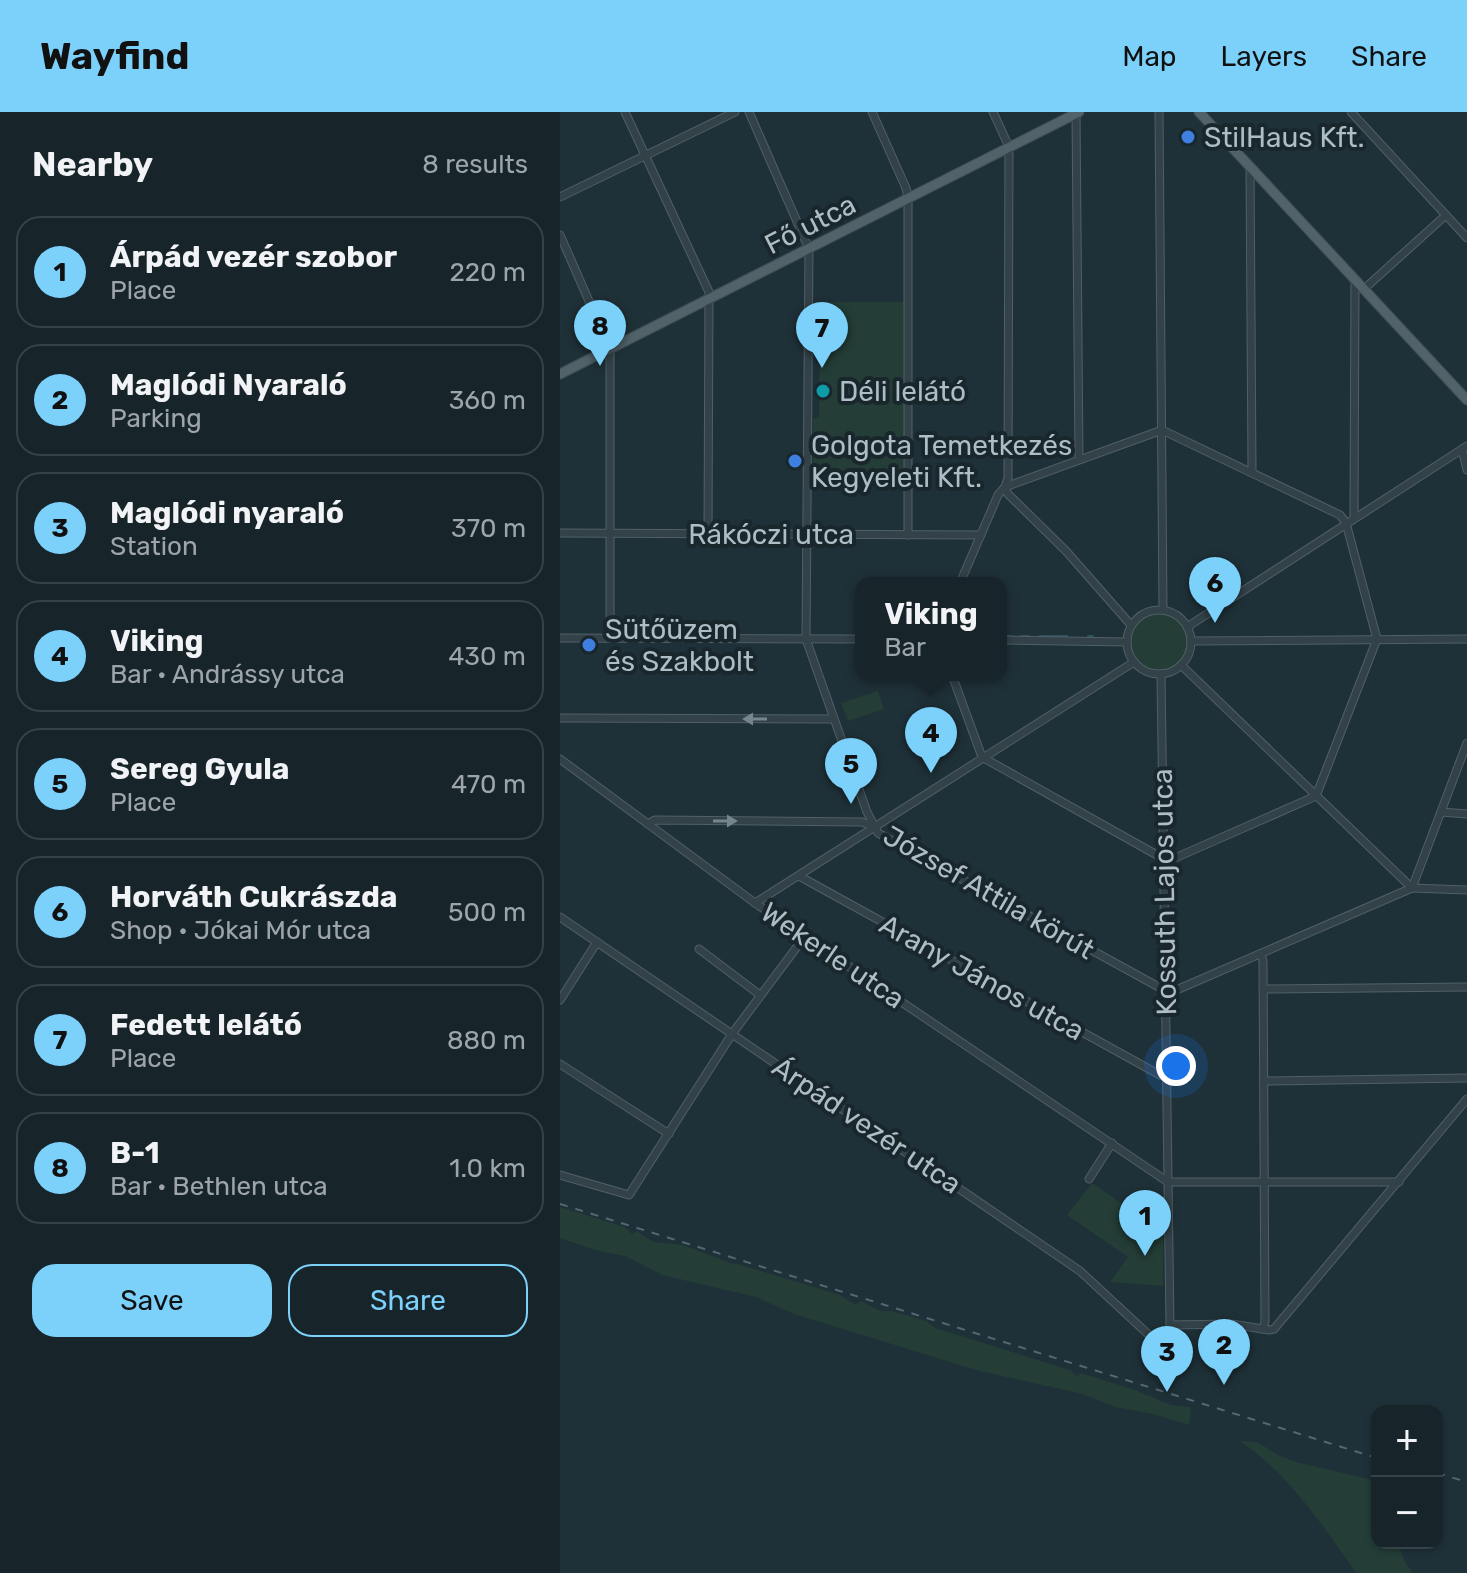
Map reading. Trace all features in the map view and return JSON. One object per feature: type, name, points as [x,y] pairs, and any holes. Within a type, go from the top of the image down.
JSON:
[{"type":"main road","name":"Fő utca","points":[[560,374],[1078,113]]},
{"type":"main road","points":[[1201,113],[1467,400]]},
{"type":"street","points":[[625,112],[710,298],[708,535]]},
{"type":"street","points":[[560,197],[735,112]]},
{"type":"street","points":[[749,112],[809,249]]},
{"type":"street","points":[[872,112],[908,198],[908,535]]},
{"type":"street","points":[[963,577],[1008,478],[1009,147],[993,112]]},
{"type":"street","points":[[1159,112],[1163,610]]},
{"type":"street","points":[[1351,112],[1467,238]]},
{"type":"street","points":[[1078,113],[1079,459]]},
{"type":"street","points":[[1250,166],[1252,471]]},
{"type":"street","points":[[1364,289],[1446,215]]},
{"type":"street","points":[[560,235],[610,349],[610,638]]},
{"type":"street","name":"József Attila körút","points":[[809,249],[806,639],[873,826],[878,833],[1166,991]]},
{"type":"street","points":[[954,681],[982,757],[1164,859],[1175,858],[1316,796],[1377,639],[1350,521],[1355,280]]},
{"type":"street","points":[[1005,487],[1162,430],[1350,521]]},
{"type":"street","points":[[1187,627],[1464,448],[1467,470]]},
{"type":"street","points":[[1005,487],[1008,494],[1066,551],[1131,625]]},
{"type":"street","name":"Rákóczi utca","points":[[560,533],[981,535]]},
{"type":"street","points":[[1163,610],[1173,612],[1187,627],[1190,649],[1181,665],[1161,674],[1150,673],[1134,662],[1127,642],[1131,625],[1145,612],[1163,610]]},
{"type":"street","points":[[560,638],[855,639]]},
{"type":"street","points":[[1191,641],[1467,639]]},
{"type":"street","points":[[1007,640],[1127,642]]},
{"type":"street","points":[[755,903],[1134,662]]},
{"type":"street","points":[[1181,665],[1412,888]]},
{"type":"street","name":"Kossuth Lajos utca","points":[[1161,674],[1170,1325],[1168,1342],[1163,1348]]},
{"type":"street","points":[[560,718],[833,719]]},
{"type":"street","points":[[1412,888],[1467,743]]},
{"type":"street","name":"Wekerle utca","points":[[560,759],[755,903],[1168,1182]]},
{"type":"street","points":[[1441,812],[1467,814]]},
{"type":"street","points":[[648,824],[655,820],[801,821],[862,822],[873,826]]},
{"type":"street","name":"Arany János utca","points":[[799,876],[1132,1060],[1167,1076]]},
{"type":"street","points":[[1166,991],[1174,991],[1412,888],[1467,890]]},
{"type":"street","name":"Árpád vezér utca","points":[[560,917],[1080,1271],[1163,1348]]},
{"type":"street","points":[[560,1175],[629,1195],[732,1034],[805,936]]},
{"type":"street","points":[[560,1000],[597,942]]},
{"type":"street","points":[[699,949],[760,995]]},
{"type":"street","points":[[1261,954],[1263,1329]]},
{"type":"street","points":[[1263,989],[1467,987]]},
{"type":"street","points":[[560,1064],[669,1134]]},
{"type":"street","points":[[1264,1081],[1467,1078]]},
{"type":"street","points":[[1170,1325],[1231,1324],[1274,1329],[1467,1099]]},
{"type":"street","points":[[1089,1179],[1112,1143]]},
{"type":"street","points":[[1168,1182],[1399,1182]]},
{"type":"green space","points":[[812,302],[904,302],[904,472],[813,470],[813,419],[819,417],[820,328],[812,327]]},
{"type":"green space","points":[[1159,612],[1170,614],[1179,621],[1186,630],[1186,652],[1179,661],[1170,668],[1159,670],[1148,668],[1139,661],[1132,652],[1130,641],[1132,630],[1139,621],[1148,614]]},
{"type":"green space","points":[[878,691],[884,709],[848,721],[841,703]]},
{"type":"green space","points":[[1092,1183],[1163,1232],[1163,1286],[1110,1282],[1128,1257],[1067,1215]]},
{"type":"green space","points":[[560,1207],[625,1227],[632,1234],[637,1231],[653,1242],[683,1245],[731,1263],[840,1295],[856,1305],[861,1301],[881,1311],[926,1321],[935,1328],[1070,1370],[1077,1376],[1081,1373],[1171,1405],[1191,1407],[1189,1425],[1115,1407],[1082,1394],[976,1370],[794,1314],[756,1297],[662,1275],[625,1256],[560,1238]]},
{"type":"green space","points":[[1240,1441],[1257,1442],[1296,1462],[1371,1480],[1371,1549],[1400,1549],[1413,1573],[1356,1573],[1290,1485]]},
{"type":"waterway","points":[[614,634],[622,634]]},
{"type":"waterway","points":[[626,634],[636,634]]},
{"type":"waterway","points":[[640,634],[653,634]]},
{"type":"waterway","points":[[657,634],[668,634]]},
{"type":"waterway","points":[[672,634],[687,634]]},
{"type":"waterway","points":[[691,634],[703,634]]},
{"type":"waterway","points":[[706,634],[720,635]]},
{"type":"waterway","points":[[1007,636],[1012,636]]},
{"type":"waterway","points":[[1021,636],[1029,636]]},
{"type":"waterway","points":[[1040,636],[1067,636]]},
{"type":"waterway","points":[[1088,636],[1093,636]]},
{"type":"railway","points":[[560,1204],[1371,1456]]},
{"type":"railway","points":[[1443,1475],[1467,1482]]},
{"type":"place","name":"StilHaus Kft.","points":[[1188,137]]},
{"type":"place","name":"B-1","points":[[600,366]]},
{"type":"place","name":"Fedett lelátó","points":[[822,368]]},
{"type":"place","name":"Déli lelátó","points":[[823,391]]},
{"type":"place","name":"Golgota Temetkezés Kegyeleti Kft.","points":[[795,461]]},
{"type":"place","name":"Horváth Cukrászda","points":[[1215,623]]},
{"type":"place","name":"Sütőüzem és Szakbolt","points":[[589,645]]},
{"type":"place","name":"Viking","points":[[931,773]]},
{"type":"place","name":"Sereg Gyula","points":[[851,804]]},
{"type":"place","name":"Árpád vezér szobor","points":[[1145,1256]]},
{"type":"place","name":"Maglódi Nyaraló","points":[[1224,1385]]},
{"type":"place","name":"Maglódi nyaraló","points":[[1167,1392]]}]
